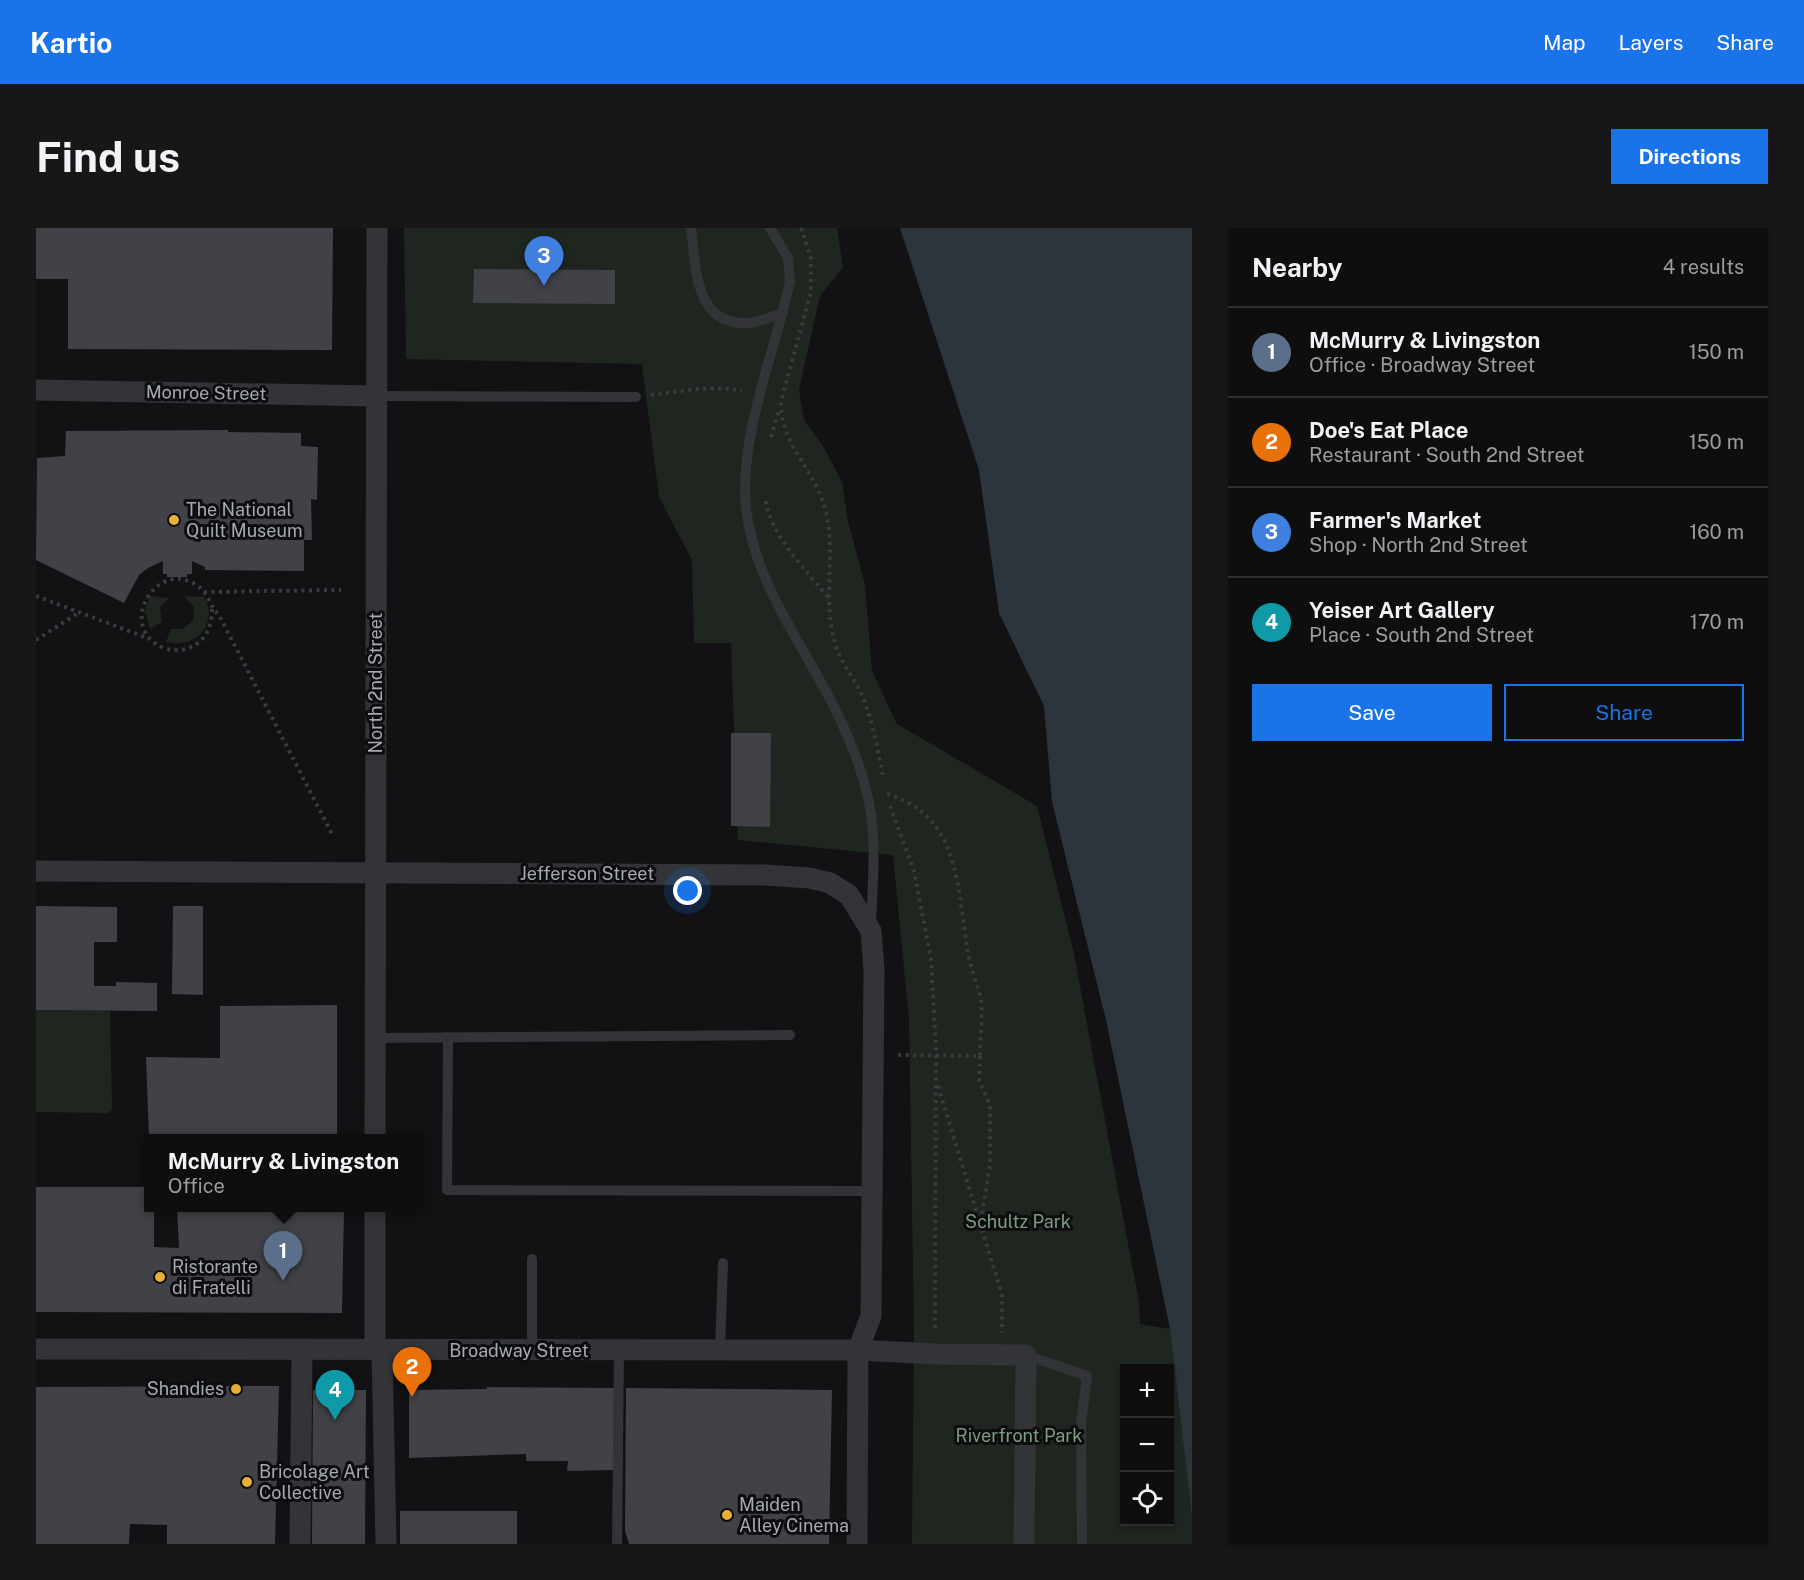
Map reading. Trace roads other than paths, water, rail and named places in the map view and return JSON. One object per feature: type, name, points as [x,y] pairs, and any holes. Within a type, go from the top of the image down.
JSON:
[{"type":"street","name":"North 2nd Street","points":[[375,1134],[377,228]]},
{"type":"street","name":"Monroe Street","points":[[36,390],[376,396]]},
{"type":"street","name":"Jefferson Street","points":[[36,871],[753,875],[810,878],[830,883],[849,895],[871,931],[874,969],[874,1191],[871,1322],[858,1350]]},
{"type":"street","points":[[375,1212],[386,1544]]},
{"type":"street","name":"Broadway Street","points":[[36,1349],[379,1351],[532,1349],[619,1352],[858,1350],[1026,1355]]},
{"type":"street","points":[[857,1544],[858,1350]]},
{"type":"street","points":[[300,1544],[302,1351]]},
{"type":"street","points":[[1024,1544],[1026,1355]]},
{"type":"lane","points":[[691,228],[699,292],[709,308],[731,321],[742,323],[783,313]]},
{"type":"lane","points":[[770,228],[781,243],[790,269],[783,313],[748,446],[744,486],[746,508],[759,566],[779,611],[836,712],[864,782],[873,834],[871,931]]},
{"type":"lane","points":[[376,396],[636,397]]},
{"type":"lane","points":[[375,1038],[790,1035]]},
{"type":"lane","points":[[448,1037],[447,1190],[874,1191]]},
{"type":"lane","points":[[532,1258],[532,1349]]},
{"type":"lane","points":[[720,1350],[723,1263]]},
{"type":"lane","points":[[617,1544],[619,1352]]},
{"type":"lane","points":[[1026,1355],[1087,1376],[1081,1423],[1082,1544]]},
{"type":"place","name":"Farmer's Market","points":[[544,286]]},
{"type":"place","name":"The National Quilt Museum","points":[[174,520]]},
{"type":"place","name":"Ristorante di Fratelli","points":[[160,1277]]},
{"type":"place","name":"McMurry & Livingston","points":[[283,1281]]},
{"type":"place","name":"Shandies","points":[[236,1389]]},
{"type":"place","name":"Doe's Eat Place","points":[[412,1397]]},
{"type":"place","name":"Yeiser Art Gallery","points":[[335,1420]]},
{"type":"place","name":"Bricolage Art Collective","points":[[247,1482]]},
{"type":"place","name":"Maiden Alley Cinema","points":[[727,1515]]},
{"type":"park label","name":"Schultz Park","points":[[1018,1222]]},
{"type":"park label","name":"Riverfront Park","points":[[1019,1436]]}]
